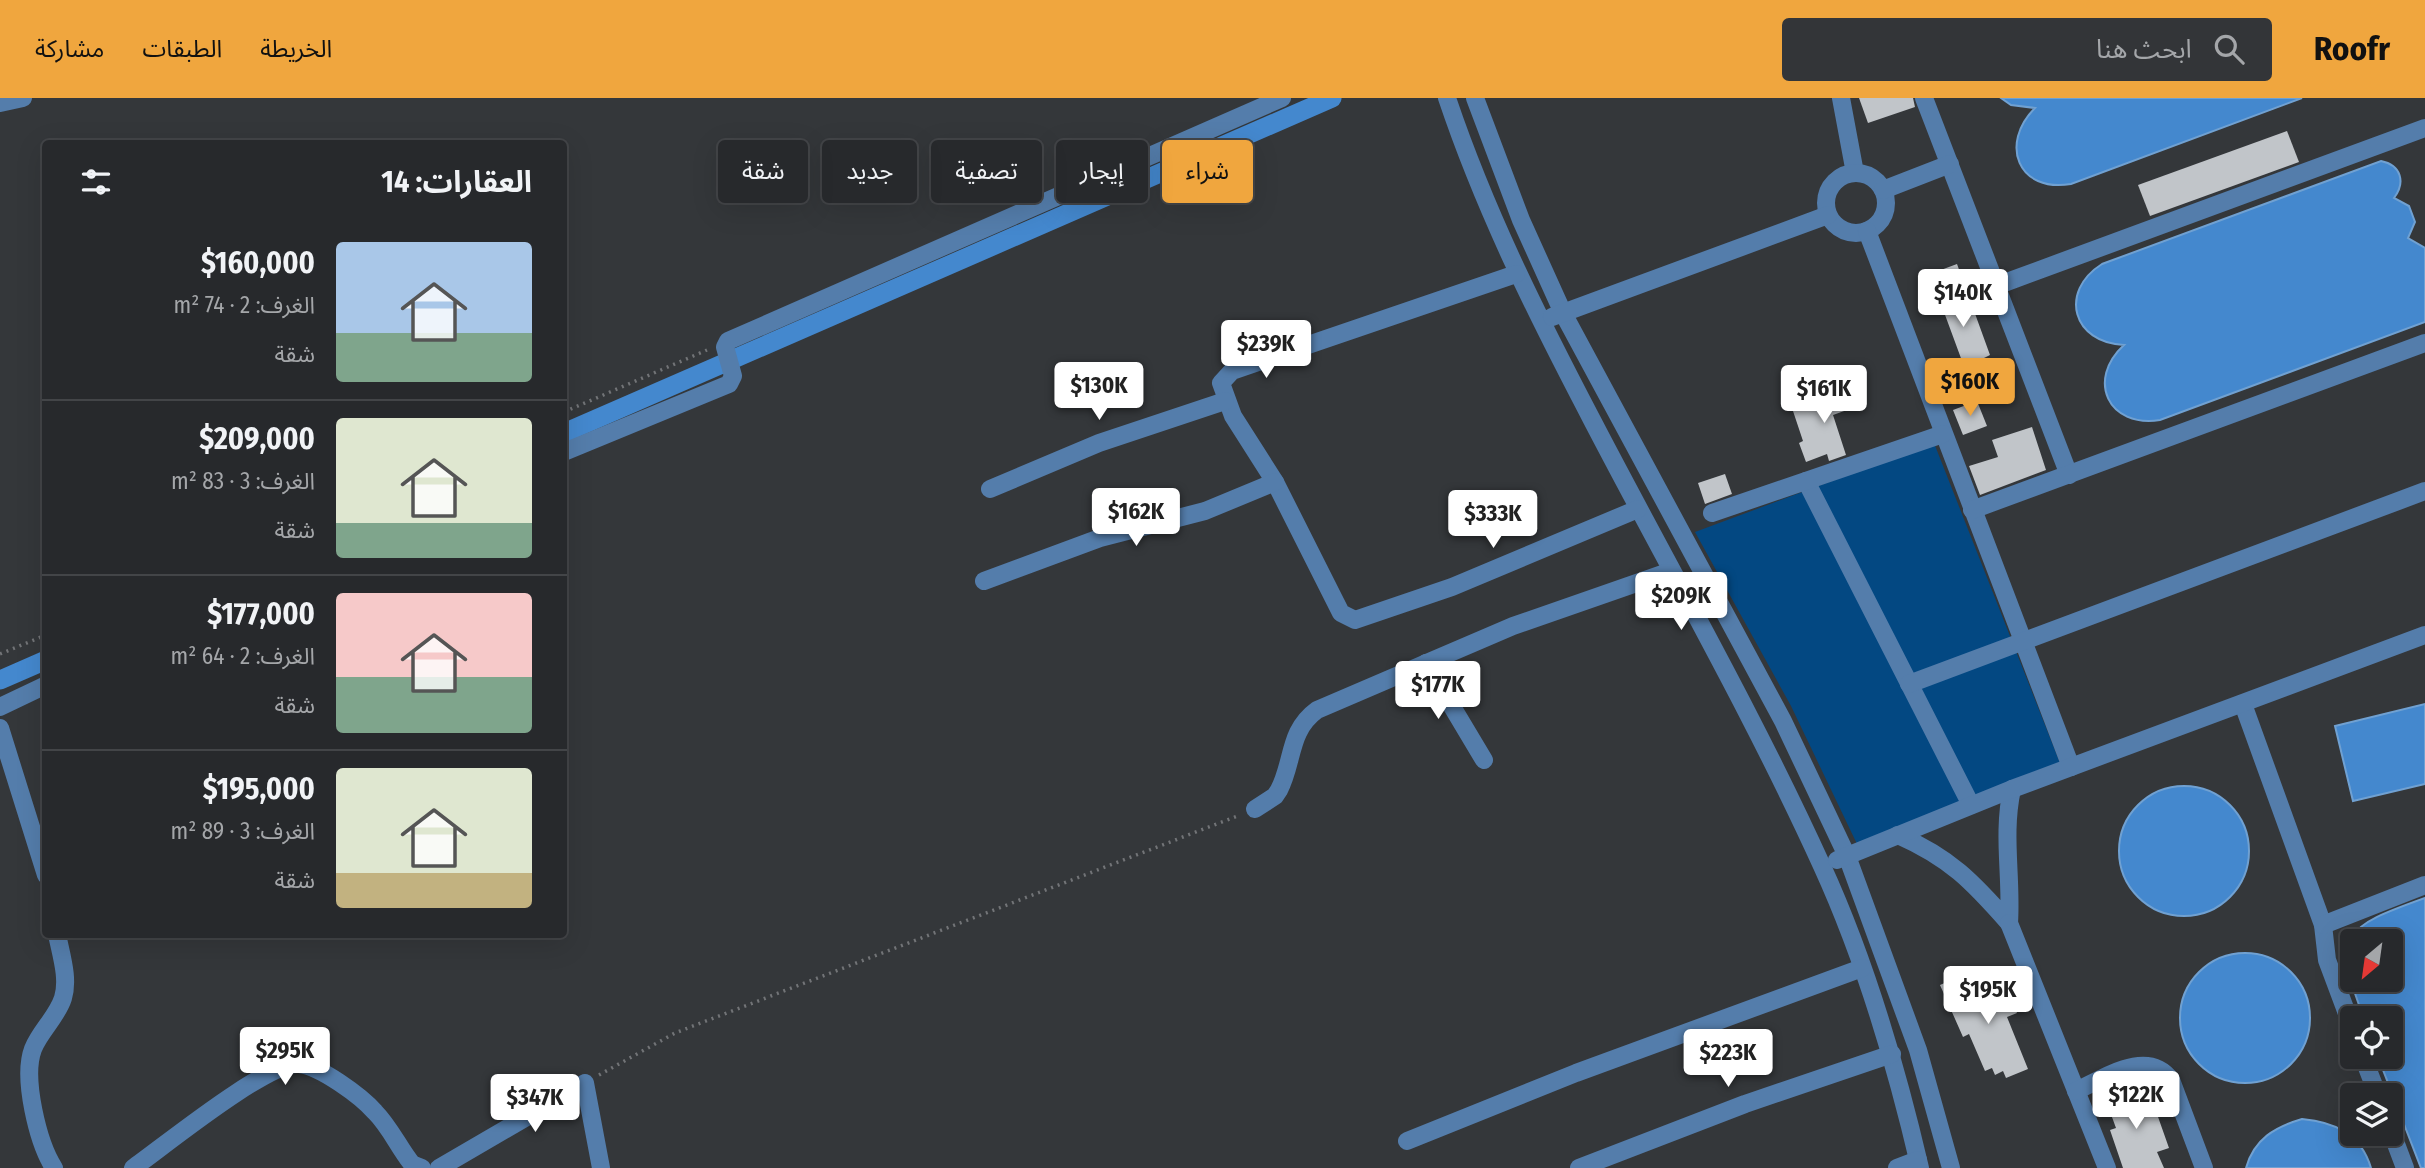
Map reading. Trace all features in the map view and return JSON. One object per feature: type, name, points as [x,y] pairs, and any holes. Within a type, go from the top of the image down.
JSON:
[{"type":"street","points":[[0,103],[23,98]]},
{"type":"street","points":[[567,451],[729,384],[733,371],[727,347],[1282,98]]},
{"type":"street","points":[[1447,98],[1516,274],[1822,866],[1892,1055],[1919,1164],[1898,1168]]},
{"type":"street","points":[[1475,98],[1521,220],[1563,313],[1783,721],[1847,856],[1914,1037],[1951,1168]]},
{"type":"street","points":[[1841,98],[1855,173]]},
{"type":"street","points":[[1924,98],[2069,475]]},
{"type":"street","points":[[1997,286],[2425,128]]},
{"type":"street","points":[[1883,190],[1950,164]]},
{"type":"street","points":[[1855,173],[1867,176],[1883,190],[1884,215],[1877,225],[1867,231],[1844,231],[1828,215],[1825,204],[1834,182],[1855,173]]},
{"type":"street","points":[[1540,321],[1828,215]]},
{"type":"street","points":[[1867,231],[2071,767]]},
{"type":"street","points":[[1516,274],[1232,371],[1222,383],[1226,401],[1275,482],[1341,613],[1355,620],[1452,587],[1638,509]]},
{"type":"street","points":[[1972,510],[2425,343]]},
{"type":"street","points":[[990,489],[1099,443],[1226,401]]},
{"type":"street","points":[[1712,513],[1943,434]]},
{"type":"street","points":[[1806,481],[1971,806]]},
{"type":"street","points":[[984,582],[1100,538],[1205,511],[1275,482]]},
{"type":"street","points":[[1909,684],[2425,491]]},
{"type":"street","points":[[1255,809],[1275,796],[1279,790],[1295,735],[1304,720],[1317,710],[1513,626],[1671,572]]},
{"type":"street","points":[[1822,866],[2012,789],[2425,635]]},
{"type":"street","points":[[1426,663],[1483,760]]},
{"type":"street","points":[[0,707],[42,687]]},
{"type":"street","points":[[2243,704],[2323,925],[2327,960],[2344,1006]]},
{"type":"street","points":[[0,728],[42,862]]},
{"type":"street","points":[[2009,923],[2011,896],[2005,841],[2012,789]]},
{"type":"street","points":[[1898,835],[1934,851],[1960,870],[2009,923],[2106,1168]]},
{"type":"street","points":[[2323,925],[2425,885]]},
{"type":"street","points":[[54,1168],[38,1126],[30,1070],[34,1046],[62,999],[65,980],[58,938]]},
{"type":"street","points":[[1407,1141],[1576,1073],[1862,968]]},
{"type":"street","points":[[1579,1168],[1745,1104],[1892,1055]]},
{"type":"street","points":[[133,1168],[240,1089],[282,1067],[298,1064],[313,1068],[362,1100],[377,1113],[412,1164],[422,1168]]},
{"type":"street","points":[[2076,1091],[2133,1066],[2149,1064],[2163,1069],[2171,1080],[2204,1168]]},
{"type":"street","points":[[439,1168],[585,1083],[601,1168]]},
{"type":"street","points":[[2397,1146],[2406,1168]]},
{"type":"path","points":[[567,411],[727,347]]},
{"type":"path","points":[[0,654],[42,637]]},
{"type":"path","points":[[585,1083],[675,1033],[1255,809]]},
{"type":"shaded area","points":[[2001,98],[2302,98],[2071,184],[2053,185],[2038,181],[2027,173],[2020,163],[2018,136],[2024,122],[2035,108],[2011,105]]},
{"type":"shaded area","points":[[2381,161],[2393,166],[2400,175],[2400,186],[2394,198],[2409,206],[2415,222],[2408,238],[2425,248],[2425,322],[2160,420],[2142,421],[2127,417],[2116,409],[2108,399],[2106,373],[2124,345],[2107,342],[2083,326],[2077,314],[2076,301],[2088,275],[2102,264]]},
{"type":"shaded area","points":[[1934,443],[2060,763],[1857,844],[1791,706],[1695,532]]},
{"type":"shaded area","points":[[2425,704],[2425,784],[2353,801],[2335,726]]},
{"type":"shaded area","points":[[2184,786],[2209,791],[2230,805],[2244,826],[2249,851],[2244,876],[2230,897],[2209,911],[2184,916],[2159,911],[2138,897],[2124,876],[2119,851],[2124,826],[2138,805],[2159,791]]},
{"type":"shaded area","points":[[2425,898],[2425,1168],[2421,1168],[2403,1122],[2403,1083],[2388,1083],[2383,1069],[2403,1069],[2403,1006],[2360,1006],[2355,992],[2403,992],[2403,929],[2359,929],[2377,917]]},
{"type":"shaded area","points":[[2245,953],[2270,958],[2291,972],[2305,993],[2310,1018],[2305,1043],[2291,1064],[2270,1078],[2245,1083],[2220,1078],[2199,1064],[2185,1043],[2180,1018],[2185,993],[2199,972],[2220,958]]},
{"type":"shaded area","points":[[2302,1119],[2336,1127],[2340,1129],[2340,1146],[2361,1146],[2371,1168],[2246,1168],[2260,1142],[2283,1126]]},
{"type":"building","points":[[1859,98],[1913,98],[1915,107],[1868,123]]},
{"type":"building","points":[[2287,131],[2299,162],[2150,216],[2138,185]]},
{"type":"building","points":[[1957,264],[1990,355],[1984,358],[1992,380],[1959,392],[1950,366],[1962,361],[1930,274]]},
{"type":"building","points":[[1850,385],[1858,406],[1833,415],[1846,455],[1829,461],[1827,454],[1806,462],[1799,443],[1803,441],[1793,411],[1834,396],[1832,391]]},
{"type":"building","points":[[1977,401],[1987,426],[1963,435],[1953,410]]},
{"type":"building","points":[[2032,427],[2046,470],[1980,495],[1969,466],[1998,457],[1992,440]]},
{"type":"building","points":[[1725,474],[1732,494],[1705,504],[1698,483]]},
{"type":"building","points":[[1956,978],[1965,998],[2002,981],[2017,1013],[2007,1017],[2028,1069],[2006,1078],[2003,1071],[1995,1075],[1992,1068],[1985,1071],[1969,1034],[1963,1037],[1940,985]]},
{"type":"building","points":[[2141,1086],[2151,1116],[2157,1114],[2169,1148],[2157,1152],[2164,1168],[2123,1168],[2110,1130],[2116,1128],[2105,1098]]},
{"type":"waterway","points":[[567,432],[1332,98]]},
{"type":"waterway","points":[[0,680],[42,662]]}]
